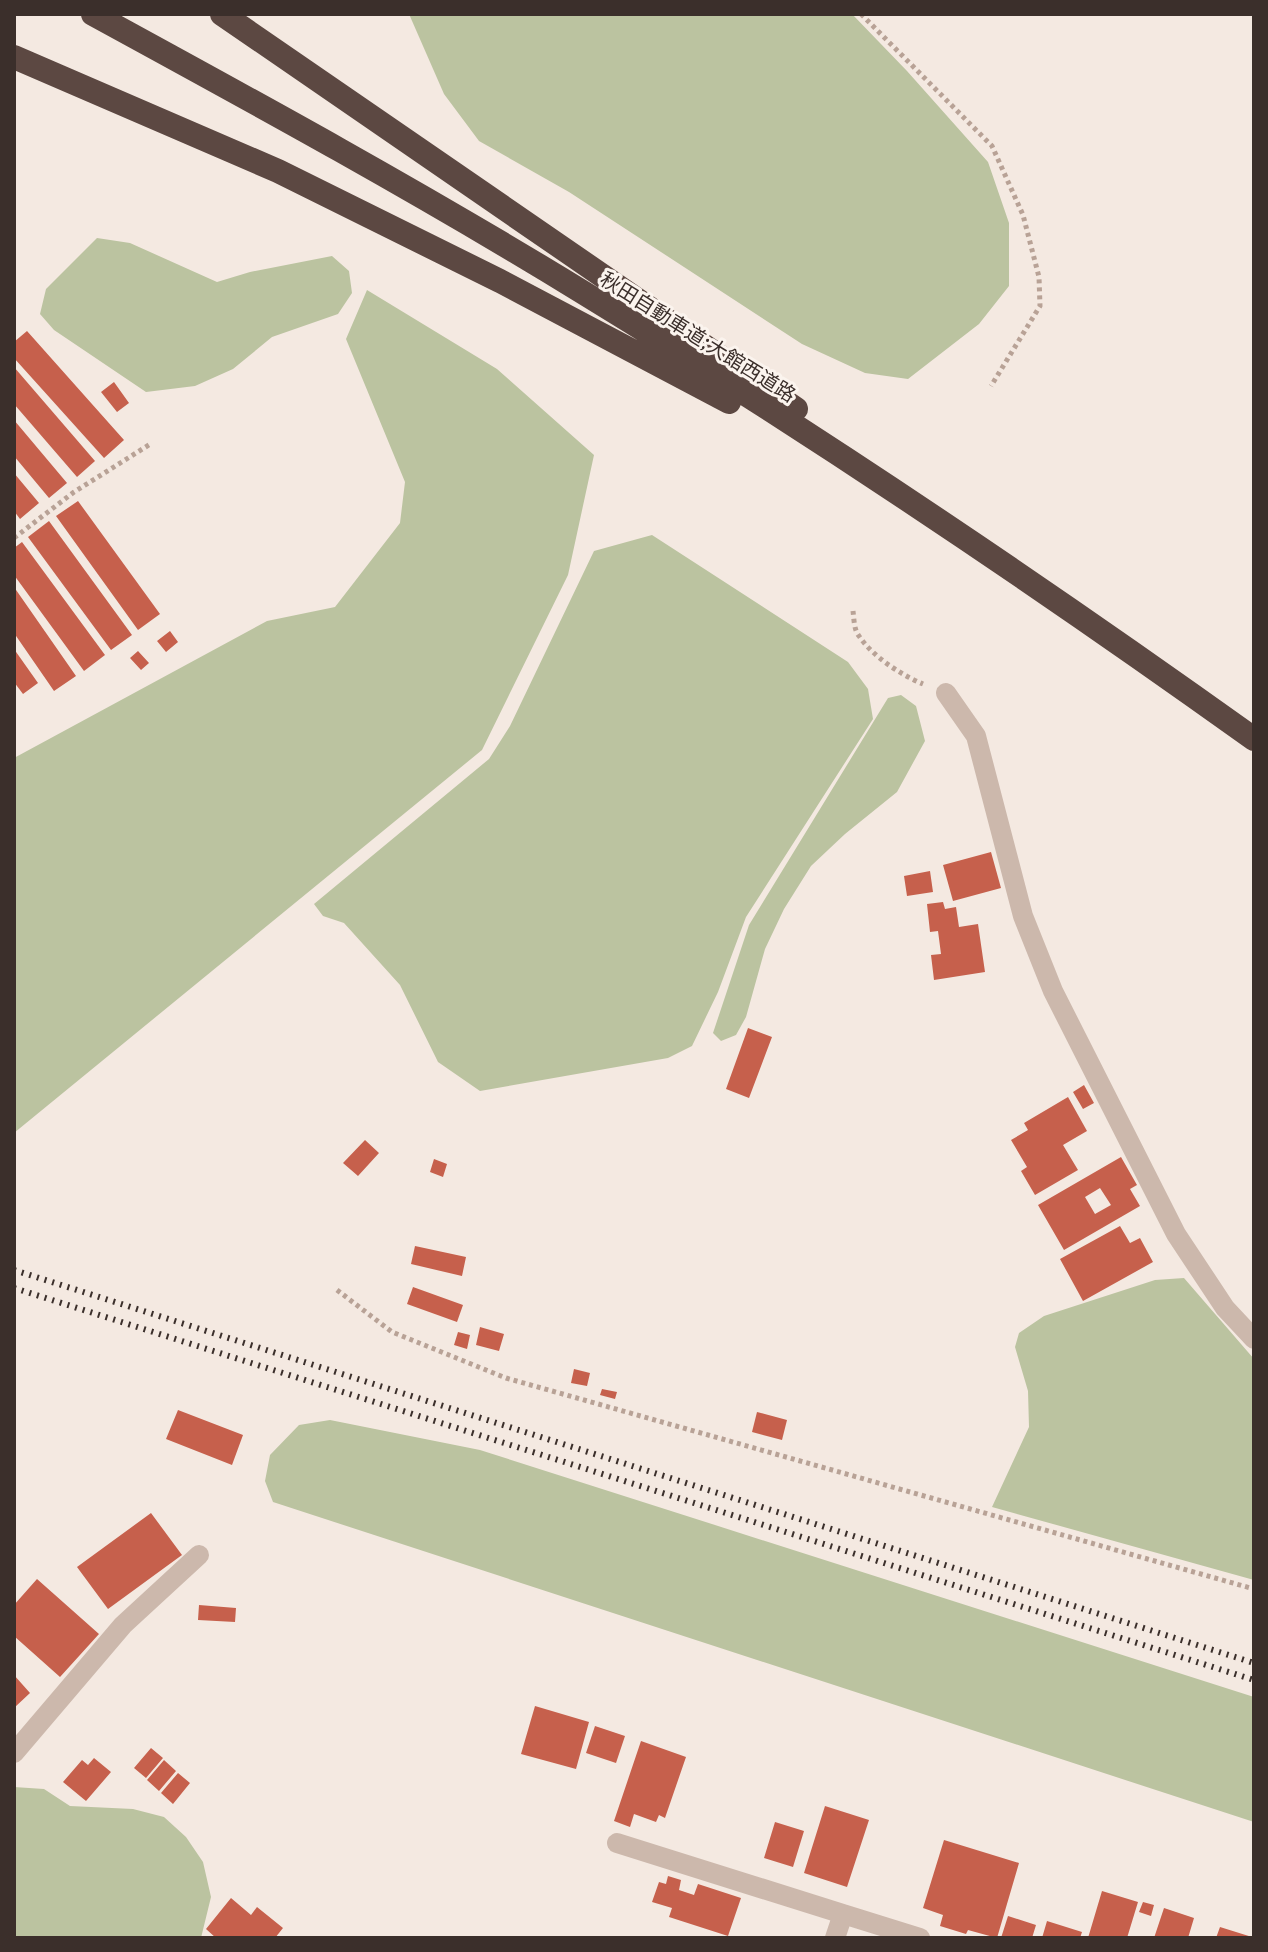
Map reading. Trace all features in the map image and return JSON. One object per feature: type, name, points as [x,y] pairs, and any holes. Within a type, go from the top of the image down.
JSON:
[{"type":"highway","name":"秋田自動車道;大館西道路","points":[[93,14],[274,112],[582,292],[891,487],[1125,646],[1254,739]]},
{"type":"highway","points":[[222,14],[791,405],[891,487]]},
{"type":"highway","points":[[14,57],[278,171],[500,281],[891,487]]},
{"type":"street","points":[[946,693],[976,736],[1023,916],[1053,991],[1176,1234],[1225,1308],[1254,1339]]},
{"type":"street","points":[[14,1753],[123,1625],[199,1555]]},
{"type":"street","points":[[617,1843],[920,1938]]},
{"type":"street","points":[[835,1938],[843,1914]]},
{"type":"path","points":[[861,14],[992,146],[1023,215],[1039,277],[1040,306],[991,386]]},
{"type":"path","points":[[14,538],[74,492],[152,443]]},
{"type":"path","points":[[853,611],[857,634],[872,651],[910,678],[946,693]]},
{"type":"path","points":[[337,1290],[392,1332],[506,1378],[1254,1589]]},
{"type":"green space","points":[[409,14],[852,14],[988,162],[1009,223],[1009,286],[979,324],[908,379],[865,373],[802,344],[569,192],[479,141],[444,94]]},
{"type":"green space","points":[[97,238],[130,243],[217,282],[250,272],[332,256],[349,271],[352,293],[338,314],[272,337],[233,369],[195,386],[146,392],[54,330],[40,314],[46,289]]},
{"type":"green space","points":[[367,290],[497,369],[594,455],[568,575],[482,750],[14,1133],[14,758],[267,621],[335,607],[400,523],[405,482],[346,339]]},
{"type":"green space","points":[[652,535],[848,662],[868,689],[873,719],[746,917],[718,992],[692,1046],[668,1058],[480,1091],[438,1062],[400,985],[344,923],[323,916],[314,904],[489,759],[510,726],[594,551]]},
{"type":"green space","points":[[901,695],[916,706],[925,741],[897,792],[811,866],[784,909],[765,949],[746,1017],[736,1035],[721,1041],[713,1033],[749,925],[888,698]]},
{"type":"green space","points":[[1184,1278],[1254,1359],[1254,1580],[992,1507],[1029,1427],[1028,1391],[1015,1347],[1019,1333],[1044,1316],[1155,1280]]},
{"type":"green space","points":[[330,1420],[480,1450],[1254,1697],[1254,1822],[273,1502],[265,1481],[270,1455],[299,1425]]},
{"type":"green space","points":[[14,1787],[44,1789],[70,1806],[133,1809],[164,1817],[186,1837],[203,1862],[211,1897],[201,1938],[14,1938]]},
{"type":"building","points":[[27,331],[124,440],[104,458],[14,358],[14,342]]},
{"type":"building","points":[[14,367],[95,461],[77,477],[14,404]]},
{"type":"building","points":[[114,382],[129,403],[117,412],[101,392]]},
{"type":"building","points":[[14,420],[67,483],[49,498],[14,456]]},
{"type":"building","points":[[14,473],[39,503],[20,519],[14,511]]},
{"type":"building","points":[[78,501],[160,614],[138,630],[56,516]]},
{"type":"building","points":[[49,521],[132,635],[111,650],[28,537]]},
{"type":"building","points":[[22,542],[105,655],[84,671],[14,575],[14,548]]},
{"type":"building","points":[[14,587],[76,676],[54,691],[14,633]]},
{"type":"building","points":[[170,631],[178,642],[166,652],[157,641]]},
{"type":"building","points":[[14,649],[38,683],[23,694],[14,682]]},
{"type":"building","points":[[138,651],[149,663],[141,670],[130,658]]},
{"type":"building","points":[[991,852],[1001,888],[953,901],[943,865]]},
{"type":"building","points":[[930,871],[933,892],[907,896],[904,876]]},
{"type":"building","points":[[943,902],[945,909],[956,907],[959,927],[978,924],[985,972],[934,980],[931,955],[941,954],[938,931],[930,932],[927,904]]},
{"type":"building","points":[[748,1028],[772,1037],[749,1098],[726,1089]]},
{"type":"building","points":[[1084,1085],[1094,1103],[1083,1109],[1073,1092]]},
{"type":"building","points":[[1068,1097],[1087,1131],[1063,1145],[1078,1170],[1035,1195],[1021,1171],[1027,1167],[1011,1140],[1028,1130],[1024,1123]]},
{"type":"building","points":[[365,1140],[379,1153],[358,1176],[343,1163]]},
{"type":"building","points":[[1121,1157],[1137,1185],[1130,1189],[1140,1206],[1064,1250],[1038,1205]],"holes":[[[1100,1188],[1111,1205],[1095,1214],[1085,1197]]]},
{"type":"building","points":[[434,1159],[447,1164],[443,1177],[430,1172]]},
{"type":"building","points":[[1120,1226],[1130,1243],[1140,1238],[1153,1262],[1083,1301],[1060,1259]]},
{"type":"building","points":[[415,1246],[466,1257],[462,1276],[411,1264]]},
{"type":"building","points":[[413,1287],[463,1305],[457,1322],[407,1304]]},
{"type":"building","points":[[480,1327],[504,1334],[499,1351],[476,1345]]},
{"type":"building","points":[[458,1332],[470,1335],[467,1349],[454,1345]]},
{"type":"building","points":[[574,1369],[590,1373],[587,1386],[571,1383]]},
{"type":"building","points":[[602,1389],[617,1392],[615,1399],[600,1395]]},
{"type":"building","points":[[178,1410],[243,1435],[232,1465],[166,1439]]},
{"type":"building","points":[[757,1412],[787,1420],[782,1440],[752,1432]]},
{"type":"building","points":[[151,1513],[182,1555],[108,1609],[77,1567]]},
{"type":"building","points":[[37,1579],[99,1634],[60,1677],[14,1636],[14,1605]]},
{"type":"building","points":[[199,1605],[236,1608],[235,1622],[198,1620]]},
{"type":"building","points":[[14,1675],[30,1693],[14,1708]]},
{"type":"building","points":[[535,1706],[589,1722],[576,1769],[521,1754]]},
{"type":"building","points":[[595,1726],[625,1736],[616,1763],[586,1753]]},
{"type":"building","points":[[641,1741],[686,1757],[665,1818],[659,1815],[656,1822],[634,1814],[630,1827],[614,1821]]},
{"type":"building","points":[[151,1748],[163,1758],[146,1778],[134,1768]]},
{"type":"building","points":[[94,1758],[111,1772],[86,1801],[63,1782],[82,1760],[88,1765]]},
{"type":"building","points":[[164,1760],[176,1771],[159,1791],[147,1780]]},
{"type":"building","points":[[178,1773],[190,1783],[173,1804],[161,1793]]},
{"type":"building","points":[[825,1806],[869,1820],[847,1887],[804,1873]]},
{"type":"building","points":[[775,1822],[804,1831],[793,1867],[764,1858]]},
{"type":"building","points":[[944,1840],[1019,1863],[997,1938],[968,1930],[966,1934],[940,1926],[943,1915],[923,1908]]},
{"type":"building","points":[[668,1876],[681,1880],[679,1890],[694,1895],[698,1884],[741,1898],[728,1936],[669,1917],[672,1908],[652,1902],[659,1882],[666,1884]]},
{"type":"building","points":[[1102,1891],[1138,1902],[1127,1938],[1088,1938]]},
{"type":"building","points":[[231,1898],[251,1915],[257,1907],[283,1928],[275,1938],[216,1938],[206,1929]]},
{"type":"building","points":[[1143,1902],[1154,1905],[1151,1916],[1139,1912]]},
{"type":"building","points":[[1164,1908],[1194,1918],[1188,1938],[1154,1938]]},
{"type":"building","points":[[1008,1916],[1036,1925],[1032,1938],[1001,1938]]},
{"type":"building","points":[[1047,1921],[1082,1932],[1080,1938],[1042,1938]]},
{"type":"building","points":[[1220,1927],[1252,1937],[1252,1938],[1216,1938]]},
{"type":"railway","points":[[14,1270],[1254,1663]]},
{"type":"railway","points":[[14,1288],[1254,1680]]}]
